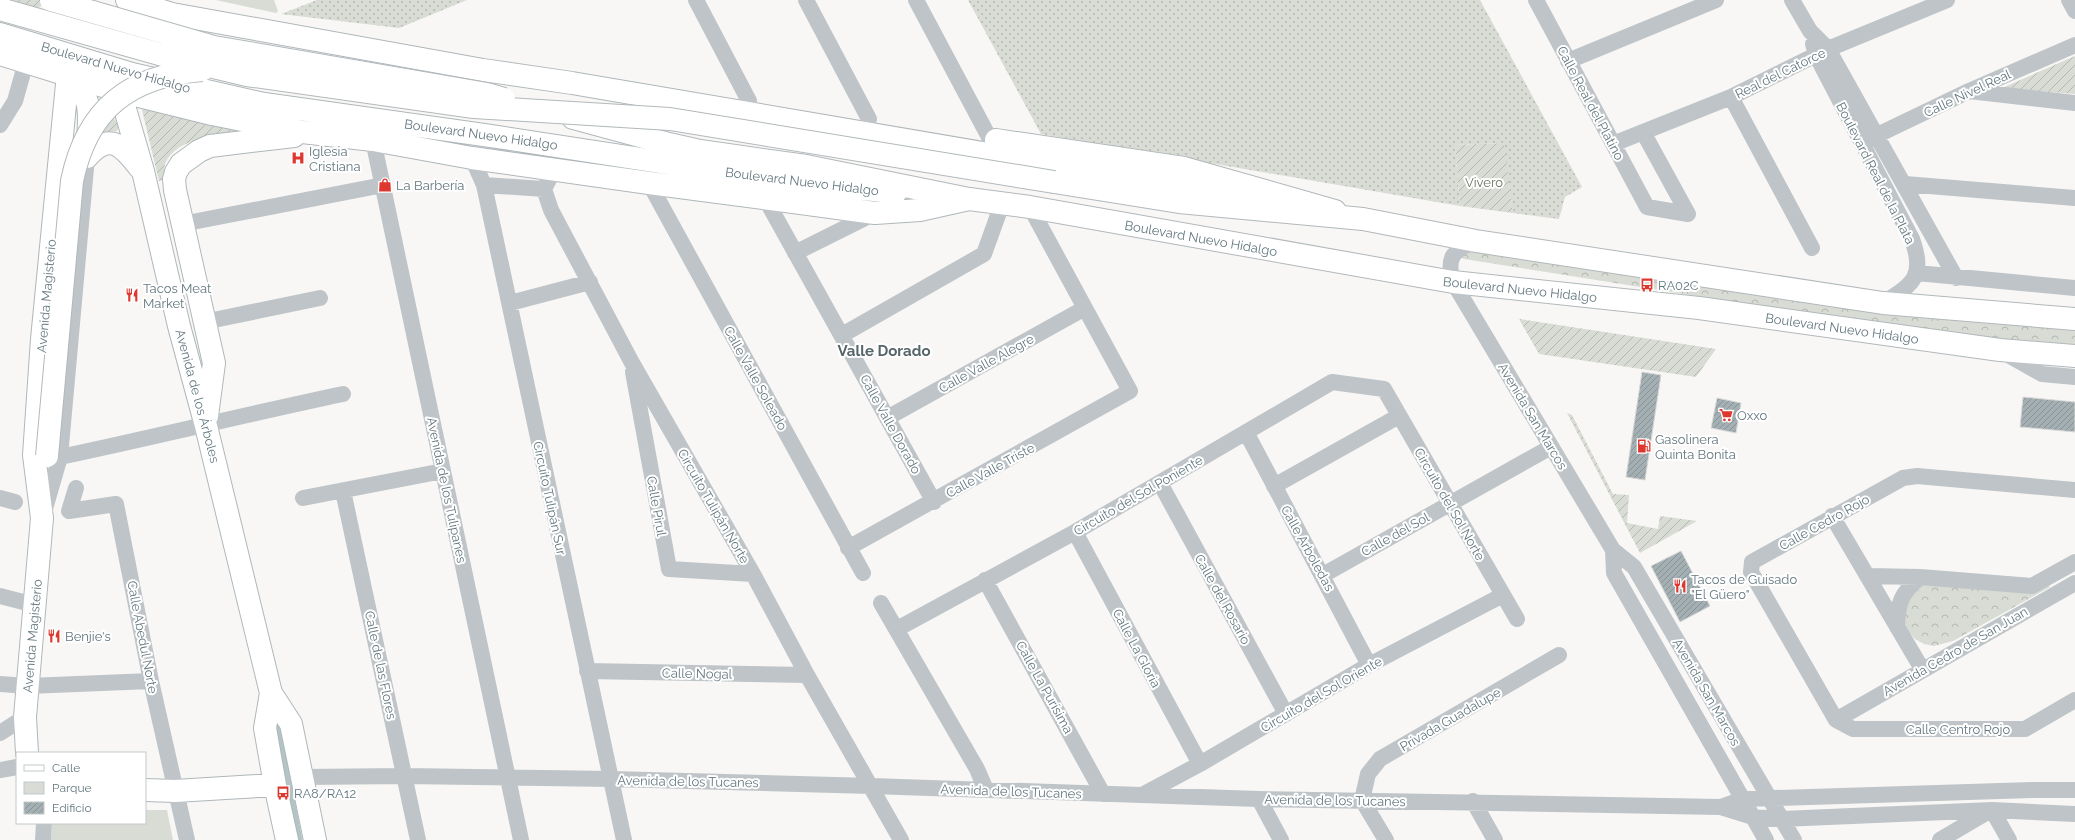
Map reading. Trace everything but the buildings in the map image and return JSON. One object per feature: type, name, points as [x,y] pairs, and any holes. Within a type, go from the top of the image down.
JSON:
[{"type":"main road","name":"Avenida de los Árboles","points":[[80,0],[93,34],[119,92],[143,171],[271,693],[291,724],[315,840]]},
{"type":"main road","name":"Boulevard Nuevo Hidalgo","points":[[134,1],[172,14],[483,70],[619,91],[1162,183],[1476,241],[1883,303],[2075,319]]},
{"type":"main road","points":[[0,21],[56,3],[67,64],[82,89],[90,110],[87,157]]},
{"type":"main road","name":"Boulevard Nuevo Hidalgo","points":[[56,3],[214,47],[487,94],[669,144],[806,166],[969,199],[1030,208],[1453,282],[1699,308],[2000,350],[2075,356]]},
{"type":"main road","name":"Boulevard Nuevo Hidalgo","points":[[0,9],[247,75],[474,107],[670,119],[1179,202],[1363,219]]},
{"type":"main road","points":[[67,64],[80,39],[93,34],[172,14]]},
{"type":"main road","name":"Boulevard Nuevo Hidalgo","points":[[0,34],[67,64],[108,67],[186,88],[264,104],[476,133],[797,183],[969,199]]},
{"type":"main road","points":[[0,49],[67,64],[119,92],[212,114],[302,132],[373,140],[472,158],[766,200],[875,213],[920,210],[969,199]]},
{"type":"main road","points":[[0,54],[26,62],[67,64]]},
{"type":"main road","points":[[26,62],[52,81],[58,93],[62,126]]},
{"type":"main road","name":"Avenida Magisterio","points":[[26,752],[25,717],[42,518],[34,455],[42,339],[67,64]]},
{"type":"main road","points":[[42,518],[54,456],[72,181],[78,156],[85,139],[104,112],[115,100],[131,89],[144,82],[176,72],[217,68]]},
{"type":"main road","name":"Boulevard Nuevo Hidalgo","points":[[619,91],[682,91],[1184,168],[1363,219]]},
{"type":"main road","points":[[206,426],[214,363],[182,224],[174,179],[176,172],[189,157],[210,146],[291,137],[302,132]]},
{"type":"main road","points":[[87,157],[101,144],[110,143],[119,145],[127,151],[143,171]]},
{"type":"main road","name":"Avenida de los Árboles","points":[[271,693],[265,728],[287,840]]},
{"type":"main road","points":[[146,790],[176,791],[275,785]]},
{"type":"street","points":[[696,0],[748,101]]},
{"type":"street","points":[[806,0],[869,119]]},
{"type":"street","points":[[916,0],[990,139]]},
{"type":"street","name":"Calle Real del Platino","points":[[1536,0],[1647,206],[1688,214],[1643,132]]},
{"type":"street","points":[[1568,61],[1716,0]]},
{"type":"street","name":"Boulevard Real de la Plata","points":[[1792,0],[1822,52],[1904,184],[1956,278]]},
{"type":"street","name":"Real del Catorce","points":[[1613,144],[1731,97],[1822,52],[1947,0]]},
{"type":"street","points":[[2069,0],[2075,11]]},
{"type":"street","name":"Calle Nivel Real","points":[[1860,143],[1969,91],[2075,45]]},
{"type":"street","name":"Boulevard Real de la Plata","points":[[1822,52],[1860,143],[1912,238],[1918,256],[1917,273]]},
{"type":"street","points":[[0,125],[15,100],[26,62]]},
{"type":"street","points":[[1969,91],[2075,103]]},
{"type":"street","points":[[1731,97],[1812,248]]},
{"type":"street","name":"Avenida de los Tulipanes","points":[[373,140],[521,840]]},
{"type":"street","points":[[87,157],[54,456],[206,426],[245,415],[343,394]]},
{"type":"street","name":"Circuito Tulipán Sur","points":[[472,158],[484,185],[624,840]]},
{"type":"street","points":[[484,185],[544,189],[554,170]]},
{"type":"street","name":"Calle Valle Soleado","points":[[649,183],[863,573]]},
{"type":"street","points":[[1904,184],[2075,198]]},
{"type":"street","points":[[182,224],[383,185]]},
{"type":"street","name":"Circuito Tulipán Norte","points":[[544,189],[551,210],[631,361],[753,574],[807,675],[901,840]]},
{"type":"street","name":"Calle Valle Dorado","points":[[766,200],[934,502]]},
{"type":"street","points":[[842,335],[984,254],[1002,204]]},
{"type":"street","points":[[1030,208],[1085,308]]},
{"type":"street","points":[[795,253],[875,213]]},
{"type":"street","points":[[1453,282],[1450,271],[1450,259],[1460,247],[1476,241]]},
{"type":"street","points":[[1883,303],[1907,288],[1917,273],[1956,278],[2075,288]]},
{"type":"street","points":[[510,303],[590,282]]},
{"type":"street","name":"Avenida San Marcos","points":[[1453,282],[1613,550],[1634,567],[1794,840]]},
{"type":"street","points":[[204,322],[320,298]]},
{"type":"street","name":"Calle Valle Triste","points":[[848,548],[934,502],[1130,391],[1085,308]]},
{"type":"street","name":"Calle Valle Alegre","points":[[887,418],[1085,308]]},
{"type":"street","points":[[2000,350],[2042,374],[2075,377]]},
{"type":"street","name":"Calle Pirul","points":[[631,361],[668,569],[753,574]]},
{"type":"street","name":"Circuito del Sol Poniente","points":[[897,630],[985,580],[1075,532],[1332,382],[1384,389]]},
{"type":"street","name":"Circuito del Sol Norte","points":[[1384,389],[1517,619]]},
{"type":"street","points":[[1274,486],[1399,416]]},
{"type":"street","name":"Calle Arboledas","points":[[1246,432],[1370,665]]},
{"type":"street","name":"Calle del Sol","points":[[1323,575],[1551,447]]},
{"type":"street","points":[[303,498],[443,471]]},
{"type":"street","name":"Calle Cedro Rojo","points":[[1836,720],[1751,572],[1750,567],[1752,562],[1832,516],[1903,478],[1917,476],[2075,490]]},
{"type":"street","name":"Calle del Rosario","points":[[1160,483],[1286,714]]},
{"type":"street","name":"Calle Abedul Norte","points":[[76,488],[69,511],[116,504],[151,682],[187,840]]},
{"type":"street","name":"Calle de las Flores","points":[[343,491],[418,840]]},
{"type":"street","points":[[1832,516],[1922,669]]},
{"type":"street","name":"Calle La Gloria","points":[[1075,532],[1200,764]]},
{"type":"street","name":"Avenida San Marcos","points":[[1613,550],[1614,573],[1766,840]]},
{"type":"street","name":"Avenida Cedro de San Juan","points":[[1867,576],[1920,576],[2032,586],[2075,562]]},
{"type":"street","points":[[1897,626],[1898,606],[1905,590],[1920,576]]},
{"type":"street","name":"Calle La Purísima","points":[[985,580],[1103,794]]},
{"type":"street","name":"Avenida Cedro de San Juan","points":[[1836,720],[1922,669],[2075,583]]},
{"type":"street","name":"Circuito del Sol Oriente","points":[[1140,796],[1200,764],[1370,665],[1503,595]]},
{"type":"street","points":[[0,596],[34,605]]},
{"type":"street","points":[[881,603],[977,769],[986,790]]},
{"type":"street","name":"Privada Guadalupe","points":[[1362,800],[1368,774],[1380,759],[1559,655]]},
{"type":"street","name":"Calle Nogal","points":[[587,671],[807,675]]},
{"type":"street","points":[[0,684],[28,686],[151,682]]},
{"type":"street","name":"Calle Centro Rojo","points":[[1836,720],[1853,729],[2025,729],[2075,700]]},
{"type":"street","points":[[0,733],[25,717]]},
{"type":"street","points":[[0,770],[16,767]]},
{"type":"street","name":"Avenida de los Tucanes","points":[[302,778],[405,776],[611,779],[871,786],[1140,796],[1259,799],[1473,801],[1721,807],[1753,817],[1782,819],[1992,810],[2075,814]]},
{"type":"street","points":[[1940,840],[1992,810],[2032,790]]},
{"type":"street","name":"Avenida de los Tucanes","points":[[1721,807],[1743,799],[2075,790]]},
{"type":"street","points":[[1259,799],[1280,838]]},
{"type":"street","points":[[1362,800],[1386,839]]},
{"type":"street","points":[[1473,801],[1493,836]]},
{"type":"street","points":[[1992,810],[2009,840]]},
{"type":"street","points":[[43,840],[44,824]]},
{"type":"green space","points":[[0,0],[45,0],[45,4],[36,9]]},
{"type":"green space","points":[[216,0],[274,0],[278,11],[276,13]]},
{"type":"green space","points":[[317,0],[467,0],[399,28],[281,14]]},
{"type":"green space","points":[[968,0],[1480,0],[1582,187],[1565,197],[1559,219],[1513,213],[1503,143],[1455,145],[1460,206],[1041,134]]},
{"type":"green space","points":[[2075,56],[2075,94],[2002,88]]},
{"type":"green space","points":[[106,104],[119,127],[117,131],[98,133]]},
{"type":"green space","points":[[147,107],[269,132],[211,136],[183,145],[172,153],[165,164],[163,180],[159,181],[142,110]]},
{"type":"green space","name":"Vivero","points":[[1504,143],[1513,213],[1460,206],[1455,145]]},
{"type":"green space","points":[[1467,250],[1928,314],[2075,330],[2075,348],[1854,321],[1464,259],[1461,257]]},
{"type":"green space","points":[[1519,319],[1716,349],[1696,377],[1539,354]]},
{"type":"green space","points":[[1567,413],[1572,415],[1613,494],[1629,495],[1627,523],[1658,529],[1660,516],[1697,521],[1640,553]]},
{"type":"green space","points":[[1930,583],[2048,584],[2050,587],[1953,641],[1934,646],[1924,644],[1915,639],[1908,631],[1904,622],[1906,601],[1920,586]]},
{"type":"green space","points":[[146,810],[167,810],[173,840],[51,840],[52,824],[146,824]]},
{"type":"waterway","points":[[276,717],[300,840]]},
{"type":"place","name":"Iglesia Cristiana","points":[[298,158]]},
{"type":"place","name":"La Barbería","points":[[385,185]]},
{"type":"place","name":"RA02C","points":[[1647,285]]},
{"type":"place","name":"Tacos Meat Market","points":[[132,295]]},
{"type":"place","name":"Oxxo","points":[[1726,415]]},
{"type":"place","name":"Gasolinera Quinta Bonita","points":[[1644,446]]},
{"type":"place","name":"Tacos de Guisado \"El Güero\"","points":[[1680,586]]},
{"type":"place","name":"Benjie's","points":[[54,636]]},
{"type":"place","name":"RA8/RA12","points":[[283,793]]},
{"type":"district","name":"Valle Dorado","points":[[884,351]]}]
